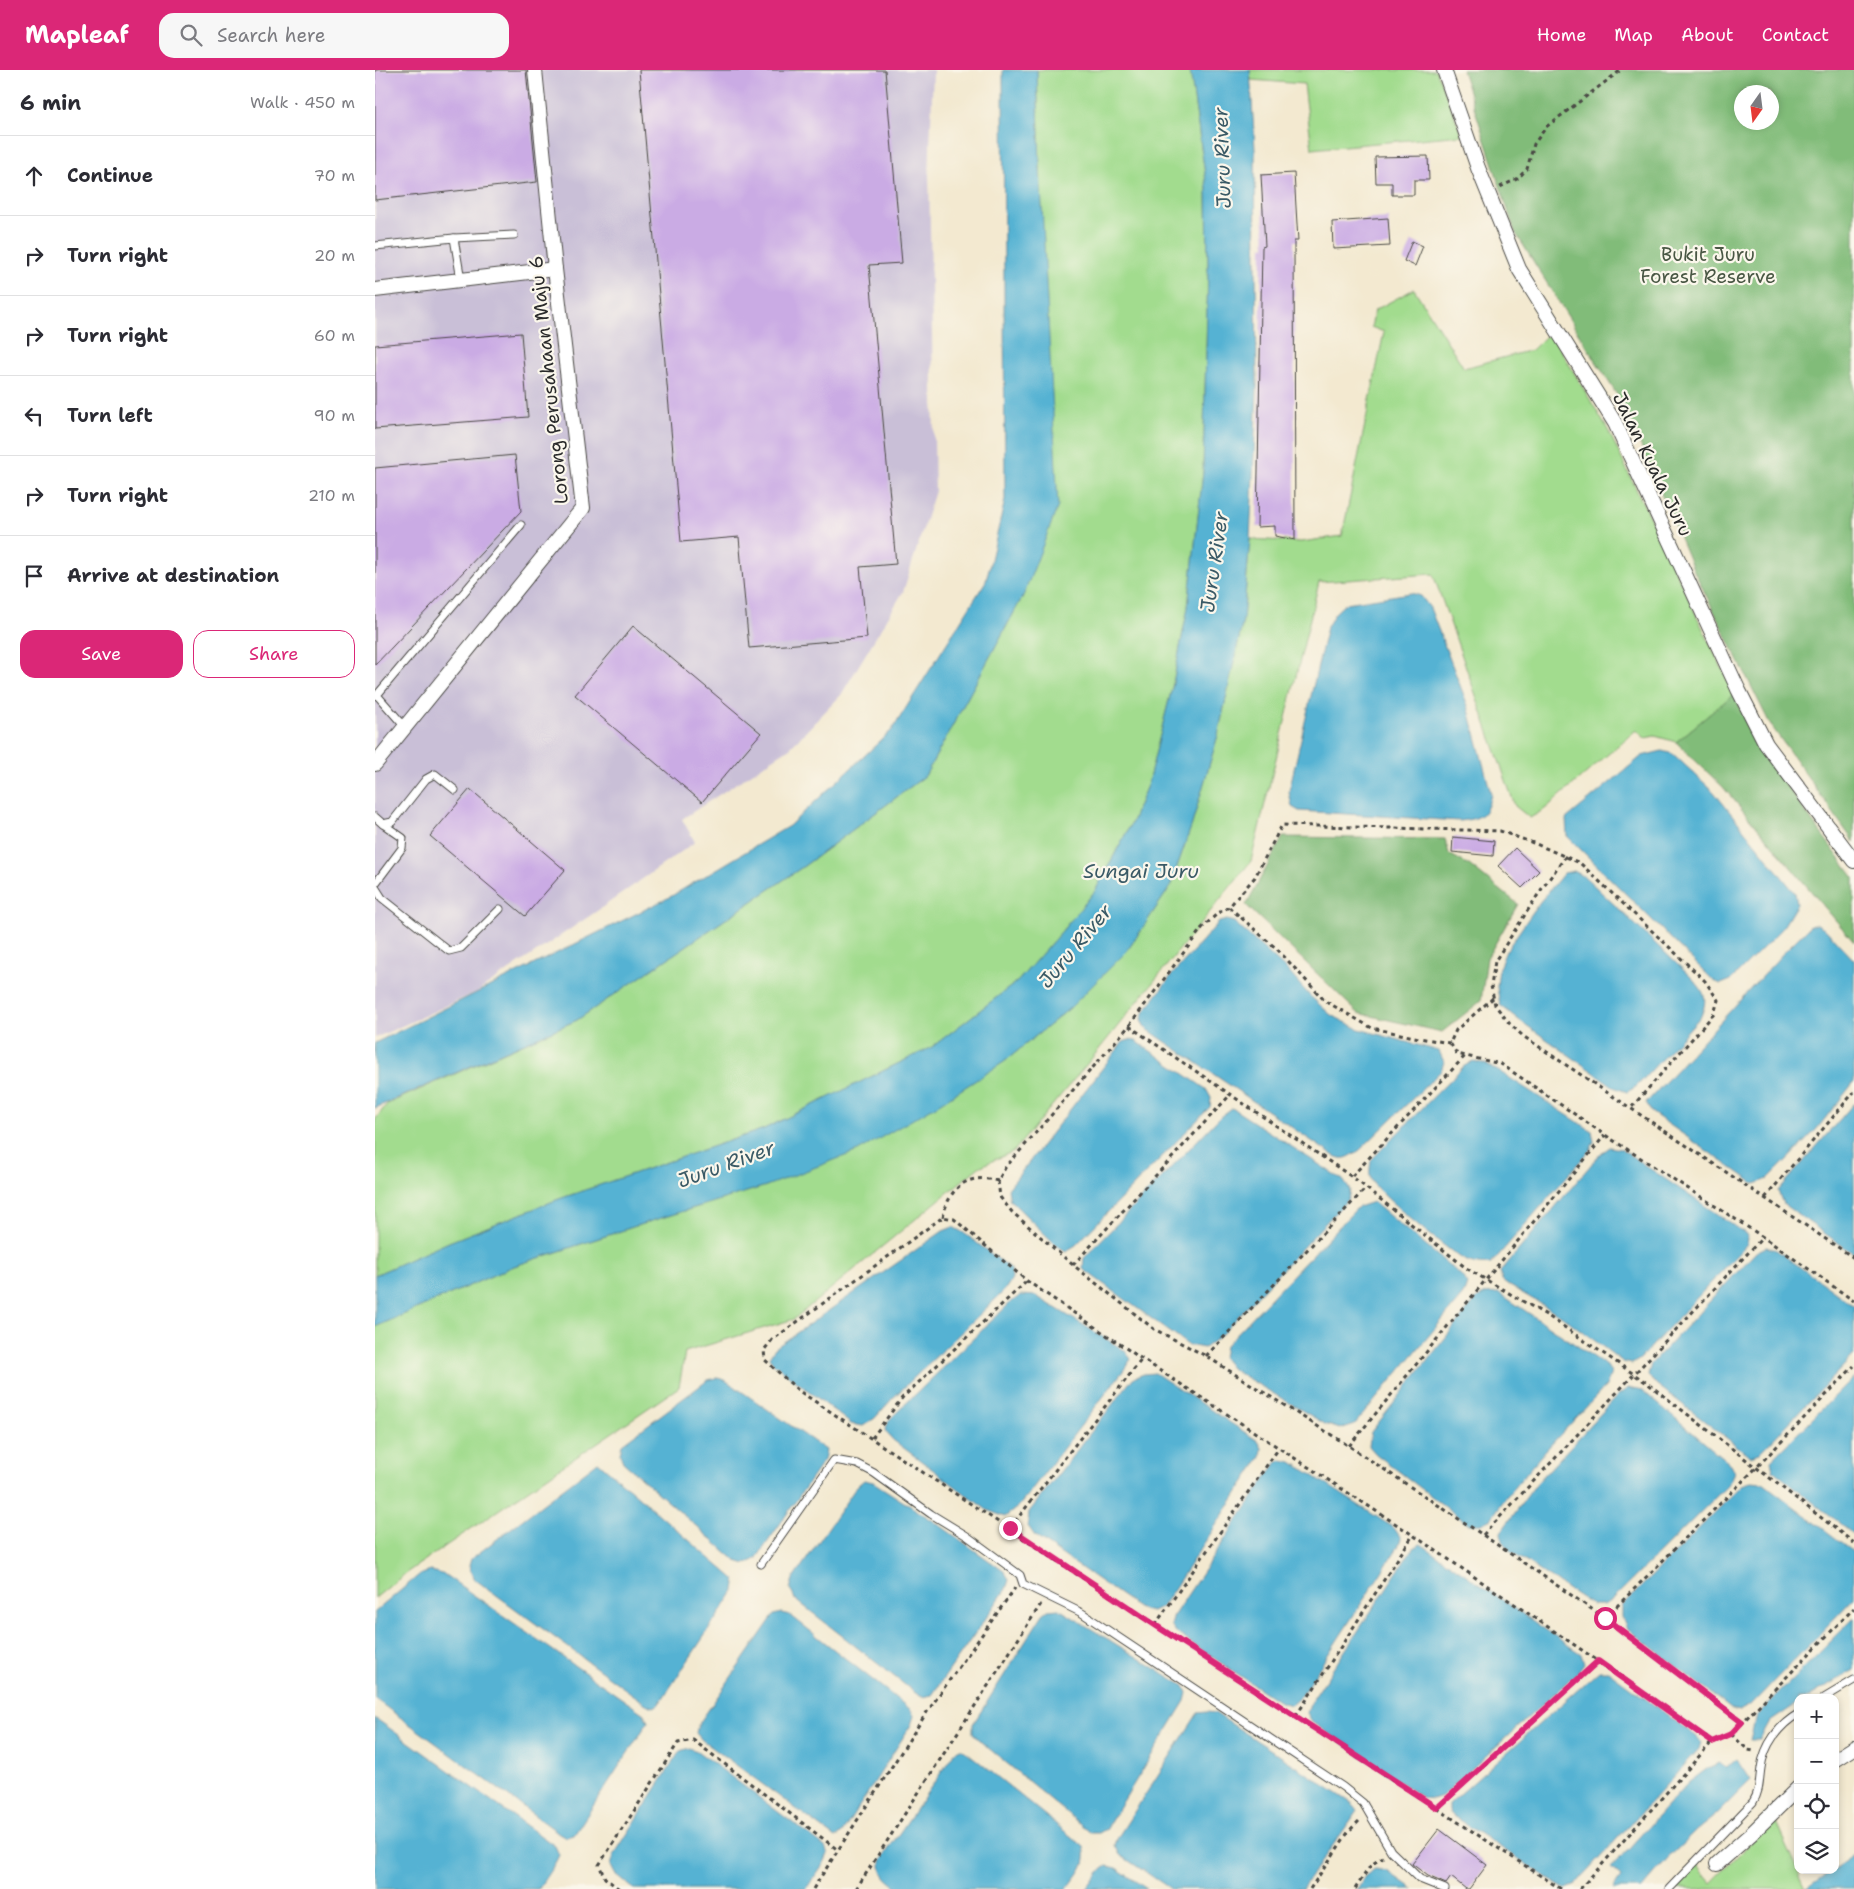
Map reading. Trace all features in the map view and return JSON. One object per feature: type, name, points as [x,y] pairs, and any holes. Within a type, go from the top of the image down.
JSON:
[{"type":"street","name":"Lorong Perusahaan Maju 6","points":[[375,764],[583,508],[555,269],[535,70]]},
{"type":"street","name":"Jalan Kuala Juru","points":[[1444,70],[1488,193],[1519,269],[1615,423],[1738,689],[1766,744],[1854,861]]},
{"type":"street","points":[[375,290],[555,269]]},
{"type":"street","points":[[1839,1757],[1854,1748]]},
{"type":"street","points":[[1717,1864],[1794,1792]]},
{"type":"lane","points":[[375,246],[454,238],[514,236]]},
{"type":"lane","points":[[454,238],[461,280]]},
{"type":"lane","points":[[405,727],[376,696],[521,525]]},
{"type":"lane","points":[[383,824],[392,822],[427,778],[435,774],[455,790]]},
{"type":"lane","points":[[375,817],[403,838],[402,848],[375,886],[382,898],[449,950],[461,948],[501,909]]},
{"type":"lane","points":[[761,1564],[834,1460],[857,1464],[874,1473],[931,1514],[967,1536],[1019,1575],[1023,1584],[1082,1613],[1343,1787],[1363,1803],[1391,1852],[1420,1878],[1445,1889]]},
{"type":"lane","points":[[1831,1694],[1854,1680]]},
{"type":"lane","points":[[1669,1889],[1753,1802],[1759,1792],[1761,1766],[1766,1746],[1788,1720],[1794,1716]]},
{"type":"path","points":[[1488,193],[1517,179],[1527,169],[1534,144],[1546,127],[1621,70]]},
{"type":"path","points":[[1631,1108],[1714,1014],[1719,1000],[1705,981],[1581,863],[1500,831],[1282,825],[1255,877],[1229,907],[1218,913],[1202,928],[1129,1026],[1005,1168],[997,1181],[1000,1197],[1012,1212],[1073,1265],[1154,1329],[1206,1356],[1349,1446],[1483,1535],[1605,1618],[1742,1722]]},
{"type":"path","points":[[1566,856],[1541,890],[1495,961],[1491,986],[1495,1005],[1509,1023],[1523,1036],[1854,1258]]},
{"type":"path","points":[[1229,907],[1278,950],[1325,1001],[1372,1028],[1419,1038],[1451,1042]]},
{"type":"path","points":[[1493,997],[1456,1030],[1451,1042],[1457,1054],[1501,1064],[1605,1135],[1763,1236],[1854,1301]]},
{"type":"path","points":[[1129,1026],[1351,1176],[1466,1268],[1548,1316],[1647,1383],[1854,1543]]},
{"type":"path","points":[[1351,1176],[1465,1056]]},
{"type":"path","points":[[1765,1198],[1854,1092]]},
{"type":"path","points":[[1073,1265],[1230,1095]]},
{"type":"path","points":[[1349,1446],[1605,1135]]},
{"type":"path","points":[[997,1181],[986,1178],[968,1180],[951,1194],[943,1217],[772,1340],[764,1350],[765,1360],[799,1390],[1155,1625],[1561,1889]]},
{"type":"path","points":[[1206,1356],[1366,1188]]},
{"type":"path","points":[[943,1217],[954,1219],[1027,1281],[1142,1359],[1413,1535],[1598,1661],[1712,1742]]},
{"type":"path","points":[[1483,1535],[1763,1236]]},
{"type":"path","points":[[872,1438],[902,1398],[1027,1281]]},
{"type":"path","points":[[1010,1528],[1142,1359]]},
{"type":"path","points":[[1605,1618],[1756,1468],[1854,1366]]},
{"type":"path","points":[[1155,1625],[1279,1448]]},
{"type":"path","points":[[1296,1716],[1413,1535]]},
{"type":"path","points":[[813,1889],[927,1712],[1021,1579]]},
{"type":"path","points":[[856,1889],[1047,1595]]},
{"type":"path","points":[[1580,1889],[1712,1742],[1731,1734],[1854,1608]]},
{"type":"path","points":[[1437,1808],[1598,1661]]},
{"type":"path","points":[[1731,1734],[1748,1750],[1765,1753]]},
{"type":"path","points":[[619,1889],[605,1878],[599,1865],[678,1743],[693,1740],[838,1850]]},
{"type":"path","points":[[1310,1889],[1349,1831],[1369,1812]]},
{"type":"path","points":[[1355,1889],[1371,1865],[1391,1852]]},
{"type":"shaded area","points":[[375,70],[933,70],[929,175],[935,491],[903,592],[841,695],[790,748],[682,819],[695,842],[477,992],[375,1038]]},
{"type":"green space","points":[[1037,70],[1190,70],[1207,188],[1208,269],[1203,472],[1188,607],[1172,688],[1148,783],[1132,822],[1095,891],[1018,981],[932,1047],[764,1129],[559,1199],[449,1242],[375,1275],[375,1120],[387,1104],[577,1020],[804,866],[925,776],[1024,594],[1040,168]]},
{"type":"green space","points":[[1250,70],[1436,70],[1462,135],[1312,149],[1304,84],[1251,80]]},
{"type":"green space","name":"Bukit Juru Forest Reserve","points":[[1462,70],[1854,70],[1854,842],[1770,724],[1694,571],[1624,406],[1515,232]]},
{"type":"green space","points":[[1414,289],[1464,368],[1532,350],[1550,332],[1608,430],[1734,694],[1676,742],[1655,736],[1645,738],[1636,730],[1545,809],[1530,818],[1515,806],[1433,574],[1319,582],[1251,861],[1092,1058],[1014,1151],[979,1167],[794,1319],[685,1352],[679,1387],[406,1573],[375,1598],[375,1327],[514,1266],[766,1186],[1004,1062],[1070,1008],[1127,951],[1170,887],[1192,824],[1218,735],[1243,620],[1250,539],[1301,542],[1342,536],[1384,332],[1371,327],[1375,310]]},
{"type":"green space","points":[[1734,694],[1760,750],[1854,878],[1854,942],[1723,787],[1676,742]]},
{"type":"green space","points":[[1283,837],[1445,839],[1449,854],[1469,865],[1518,904],[1487,958],[1481,1001],[1442,1032],[1358,1013],[1246,905]]},
{"type":"green space","points":[[1774,1819],[1794,1863],[1794,1874],[1799,1874],[1806,1889],[1674,1889],[1695,1864],[1711,1883]]},
{"type":"water","points":[[1003,70],[1037,70],[1040,168],[1058,506],[1024,594],[925,776],[804,866],[577,1020],[375,1108],[375,1043],[670,897],[789,826],[892,730],[986,581],[1005,500]]},
{"type":"water","name":"Sungai Juru","points":[[1190,70],[1250,70],[1255,149],[1257,390],[1250,539],[1243,620],[1218,735],[1192,824],[1170,887],[1127,951],[1070,1008],[1004,1062],[939,1104],[858,1151],[766,1186],[514,1266],[375,1327],[375,1275],[449,1242],[559,1199],[764,1129],[932,1047],[1018,981],[1095,891],[1132,822],[1148,783],[1172,688],[1188,607],[1203,472],[1208,269],[1207,188]]},
{"type":"water","points":[[1411,593],[1421,596],[1430,608],[1468,706],[1491,794],[1485,811],[1482,815],[1473,819],[1460,821],[1299,811],[1292,807],[1289,791],[1327,627],[1335,613],[1346,603]]},
{"type":"water","points":[[1662,751],[1673,754],[1713,791],[1795,893],[1797,904],[1781,930],[1731,980],[1721,984],[1714,981],[1567,836],[1566,819],[1642,756]]},
{"type":"water","points":[[1574,871],[1585,877],[1693,979],[1703,992],[1705,1000],[1701,1016],[1637,1086],[1627,1092],[1616,1088],[1500,1005],[1497,987],[1499,968],[1506,951],[1539,903],[1564,873]]},
{"type":"water","points":[[1227,920],[1234,922],[1287,970],[1310,996],[1331,1015],[1359,1029],[1439,1051],[1444,1062],[1441,1071],[1360,1150],[1351,1156],[1341,1158],[1328,1152],[1144,1027],[1142,1018],[1145,1011],[1171,976],[1219,922]]},
{"type":"water","points":[[1817,924],[1824,928],[1854,960],[1854,1082],[1816,1130],[1768,1179],[1755,1184],[1651,1112],[1646,1103],[1786,950],[1810,926]]},
{"type":"water","points":[[1129,1040],[1136,1041],[1206,1089],[1211,1098],[1210,1107],[1076,1245],[1066,1251],[1057,1246],[1010,1200],[1008,1189],[1123,1042]]},
{"type":"water","points":[[1473,1061],[1486,1064],[1505,1075],[1592,1131],[1594,1142],[1590,1150],[1491,1264],[1477,1264],[1465,1260],[1446,1247],[1378,1189],[1371,1180],[1370,1175],[1371,1160],[1463,1067]]},
{"type":"water","points":[[1854,1103],[1854,1254],[1783,1204],[1778,1191]]},
{"type":"water","points":[[1232,1108],[1343,1180],[1350,1190],[1348,1199],[1218,1338],[1204,1348],[1188,1345],[1083,1269],[1084,1258],[1220,1117]]},
{"type":"water","points":[[1610,1147],[1621,1149],[1745,1233],[1748,1238],[1747,1244],[1640,1359],[1632,1364],[1623,1362],[1562,1316],[1510,1286],[1502,1280],[1500,1272],[1600,1154]]},
{"type":"water","points":[[1373,1202],[1462,1276],[1467,1284],[1463,1295],[1355,1424],[1340,1429],[1325,1424],[1232,1369],[1223,1358],[1225,1346],[1358,1207]]},
{"type":"water","points":[[953,1227],[964,1233],[1011,1269],[1012,1279],[1004,1291],[892,1399],[875,1418],[863,1426],[851,1424],[774,1364],[769,1357],[775,1348],[943,1231]]},
{"type":"water","points":[[1766,1247],[1775,1249],[1854,1306],[1854,1355],[1760,1453],[1750,1456],[1648,1376],[1651,1364],[1756,1252]]},
{"type":"water","points":[[1499,1293],[1607,1366],[1611,1373],[1606,1386],[1544,1452],[1506,1497],[1491,1519],[1481,1524],[1468,1524],[1376,1454],[1369,1446],[1371,1432],[1476,1299],[1486,1294]]},
{"type":"water","points":[[1021,1295],[1036,1296],[1124,1350],[1131,1359],[1019,1506],[1005,1517],[987,1510],[893,1440],[885,1431],[889,1420],[1010,1303]]},
{"type":"water","points":[[1155,1373],[1258,1441],[1262,1448],[1261,1457],[1162,1607],[1152,1612],[1142,1610],[1035,1536],[1028,1526],[1029,1512],[1133,1378]]},
{"type":"water","points":[[1854,1377],[1854,1535],[1773,1470],[1771,1460]]},
{"type":"water","points":[[717,1378],[725,1380],[826,1450],[824,1460],[756,1559],[746,1564],[736,1561],[623,1462],[620,1454],[622,1444],[708,1380]]},
{"type":"water","points":[[1628,1388],[1643,1391],[1730,1464],[1734,1472],[1728,1485],[1614,1598],[1604,1605],[1592,1605],[1511,1552],[1502,1541],[1501,1532],[1536,1484],[1618,1395]]},
{"type":"water","points":[[1281,1460],[1292,1462],[1394,1528],[1401,1538],[1398,1547],[1301,1696],[1291,1705],[1278,1701],[1178,1634],[1171,1626],[1174,1615],[1276,1463]]},
{"type":"water","points":[[598,1462],[734,1579],[736,1584],[735,1590],[659,1704],[654,1707],[646,1704],[473,1578],[469,1566],[471,1559]]},
{"type":"water","points":[[864,1480],[873,1482],[938,1524],[1005,1572],[1009,1580],[1006,1589],[932,1695],[922,1697],[914,1692],[795,1599],[790,1589],[793,1579],[857,1486]]},
{"type":"water","points":[[1751,1482],[1763,1483],[1854,1552],[1854,1598],[1751,1705],[1740,1711],[1731,1709],[1627,1628],[1622,1617],[1622,1606],[1742,1485]]},
{"type":"water","points":[[1421,1544],[1581,1654],[1584,1664],[1579,1671],[1442,1796],[1433,1799],[1423,1798],[1313,1723],[1307,1713],[1311,1702],[1413,1548]]},
{"type":"water","points":[[431,1571],[445,1575],[644,1714],[648,1722],[574,1835],[566,1837],[559,1833],[375,1699],[375,1612],[419,1575]]},
{"type":"water","points":[[1059,1609],[1184,1686],[1187,1693],[1185,1701],[1106,1829],[1099,1833],[1091,1833],[980,1741],[973,1733],[973,1724],[1043,1614],[1048,1610]]},
{"type":"water","points":[[781,1613],[790,1615],[911,1710],[914,1716],[911,1725],[842,1833],[836,1838],[702,1740],[696,1733],[698,1725],[774,1615]]},
{"type":"water","points":[[1854,1618],[1854,1670],[1814,1694],[1794,1694],[1794,1706],[1770,1722],[1760,1740],[1750,1740],[1756,1716]]},
{"type":"water","points":[[1599,1671],[1608,1671],[1697,1737],[1701,1742],[1699,1749],[1574,1886],[1566,1889],[1453,1816],[1449,1811],[1449,1804]]},
{"type":"water","points":[[1198,1713],[1215,1713],[1353,1804],[1358,1810],[1302,1889],[1171,1889],[1120,1855],[1115,1845],[1118,1837]]},
{"type":"water","points":[[375,1718],[555,1846],[559,1855],[538,1889],[375,1889]]},
{"type":"water","points":[[689,1748],[697,1751],[825,1847],[828,1854],[824,1863],[806,1889],[634,1889],[615,1874],[611,1866],[614,1855],[680,1751]]},
{"type":"water","points":[[960,1749],[968,1753],[1084,1847],[1085,1859],[1083,1865],[1067,1889],[900,1889],[883,1874],[881,1860],[955,1752]]},
{"type":"water","points":[[1737,1759],[1751,1780],[1667,1859],[1641,1889],[1613,1889],[1621,1877],[1611,1868],[1688,1783],[1708,1768],[1719,1763],[1726,1768]]},
{"type":"water","points":[[1854,1855],[1854,1889],[1806,1889],[1827,1874],[1839,1874],[1839,1865]]},
{"type":"water","points":[[1107,1866],[1116,1868],[1147,1889],[1087,1889],[1099,1872]]},
{"type":"water","points":[[1375,1869],[1387,1871],[1413,1889],[1357,1889],[1365,1876]]},
{"type":"building","points":[[375,70],[526,70],[537,182],[375,200]]},
{"type":"building","points":[[639,70],[885,70],[902,263],[869,265],[896,564],[860,567],[867,638],[749,648],[739,537],[681,542]]},
{"type":"building","points":[[1428,156],[1429,180],[1414,180],[1414,195],[1392,195],[1392,183],[1376,183],[1375,157]]},
{"type":"building","points":[[1294,173],[1298,241],[1294,241],[1295,540],[1275,536],[1275,526],[1257,527],[1262,247],[1265,246],[1261,175]]},
{"type":"building","points":[[1388,218],[1390,246],[1333,249],[1332,222]]},
{"type":"building","points":[[1412,241],[1423,246],[1415,266],[1404,261]]},
{"type":"building","points":[[521,333],[528,417],[375,429],[375,345]]},
{"type":"building","points":[[515,455],[521,511],[375,665],[375,468]]},
{"type":"building","points":[[633,626],[761,733],[702,802],[575,695]]},
{"type":"building","points":[[470,789],[565,870],[525,916],[430,836]]},
{"type":"building","points":[[1453,837],[1494,841],[1493,856],[1452,852]]},
{"type":"building","points":[[1515,848],[1539,871],[1522,888],[1498,866]]},
{"type":"building","points":[[1439,1829],[1487,1865],[1469,1889],[1466,1889],[1451,1877],[1446,1884],[1428,1876],[1412,1864]]},
{"type":"route","points":[[1010,1528],[1155,1625],[1437,1808],[1598,1661],[1712,1742],[1731,1734],[1742,1722],[1605,1618]]},
{"type":"water label","name":"Juru River","points":[[1222,158]]},
{"type":"water label","name":"Juru River","points":[[1214,562]]},
{"type":"water label","name":"Juru River","points":[[1075,946]]},
{"type":"water label","name":"Juru River","points":[[726,1164]]}]
